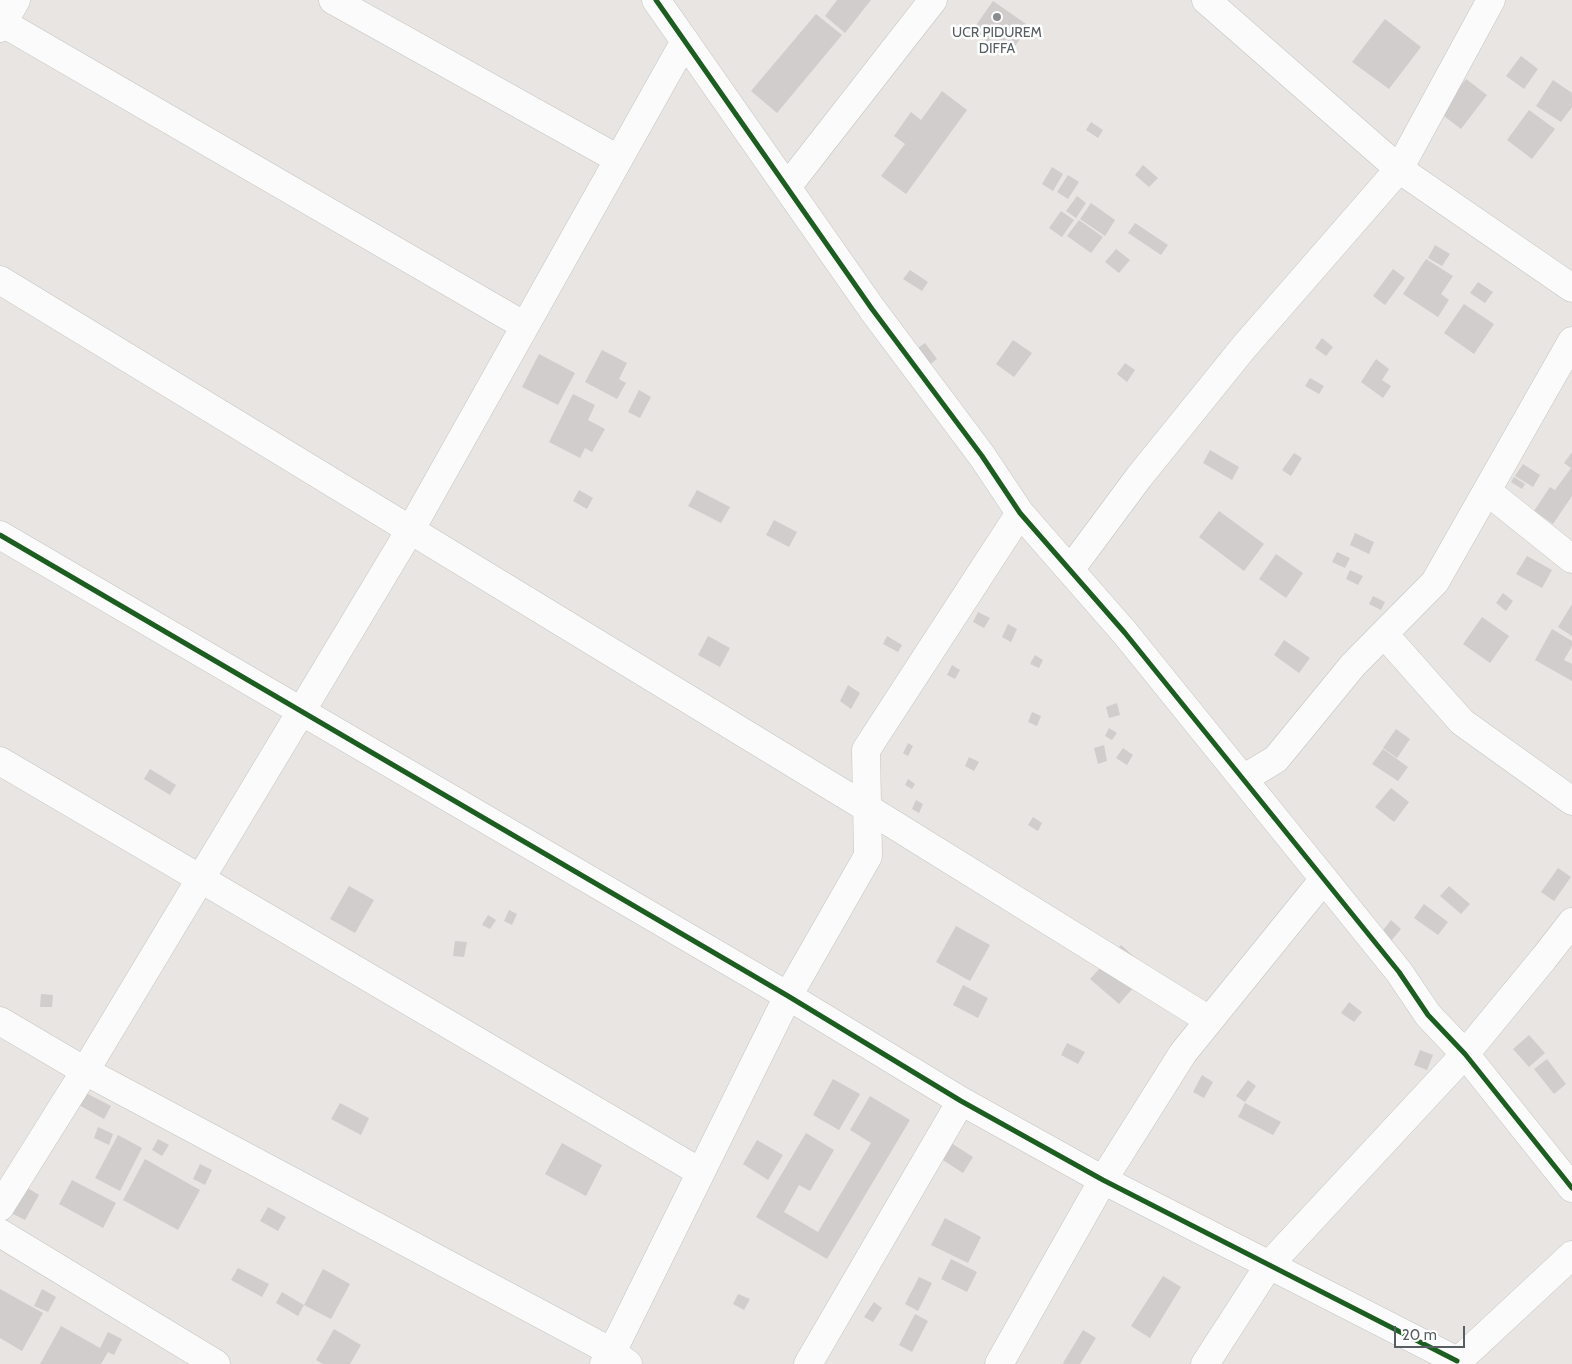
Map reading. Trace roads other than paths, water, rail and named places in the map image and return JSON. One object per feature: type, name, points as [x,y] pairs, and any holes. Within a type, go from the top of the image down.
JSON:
[{"type":"street","points":[[332,0],[618,159]]},
{"type":"street","points":[[656,0],[872,309],[982,456],[1020,513],[1125,633],[1399,972],[1428,1015],[1465,1054],[1572,1188]]},
{"type":"street","points":[[787,187],[932,0]]},
{"type":"street","points":[[1206,0],[1399,169],[1572,288]]},
{"type":"street","points":[[1070,570],[1139,477],[1244,347],[1399,169],[1491,0]]},
{"type":"street","points":[[6,17],[525,326]]},
{"type":"street","points":[[0,1207],[85,1071],[410,529],[685,41]]},
{"type":"street","points":[[0,280],[867,808],[1209,1020]]},
{"type":"street","points":[[1243,779],[1276,759],[1354,665],[1435,582],[1572,341]]},
{"type":"street","points":[[1487,491],[1572,559]]},
{"type":"street","points":[[0,1021],[85,1071],[614,1360],[700,1172],[788,996],[868,856],[866,750],[1020,513]]},
{"type":"street","points":[[0,535],[788,996],[961,1101],[1103,1180],[1456,1363],[1572,1255]]},
{"type":"street","points":[[1384,634],[1462,722],[1572,801]]},
{"type":"street","points":[[0,761],[700,1172]]},
{"type":"street","points":[[999,1364],[1103,1180],[1183,1053],[1324,879]]},
{"type":"street","points":[[1205,1364],[1268,1265],[1465,1054],[1572,922]]},
{"type":"street","points":[[808,1364],[961,1101]]},
{"type":"street","points":[[0,1233],[216,1364]]},
{"type":"place","name":"UCR PIDUREM DIFFA","points":[[997,17]]}]
